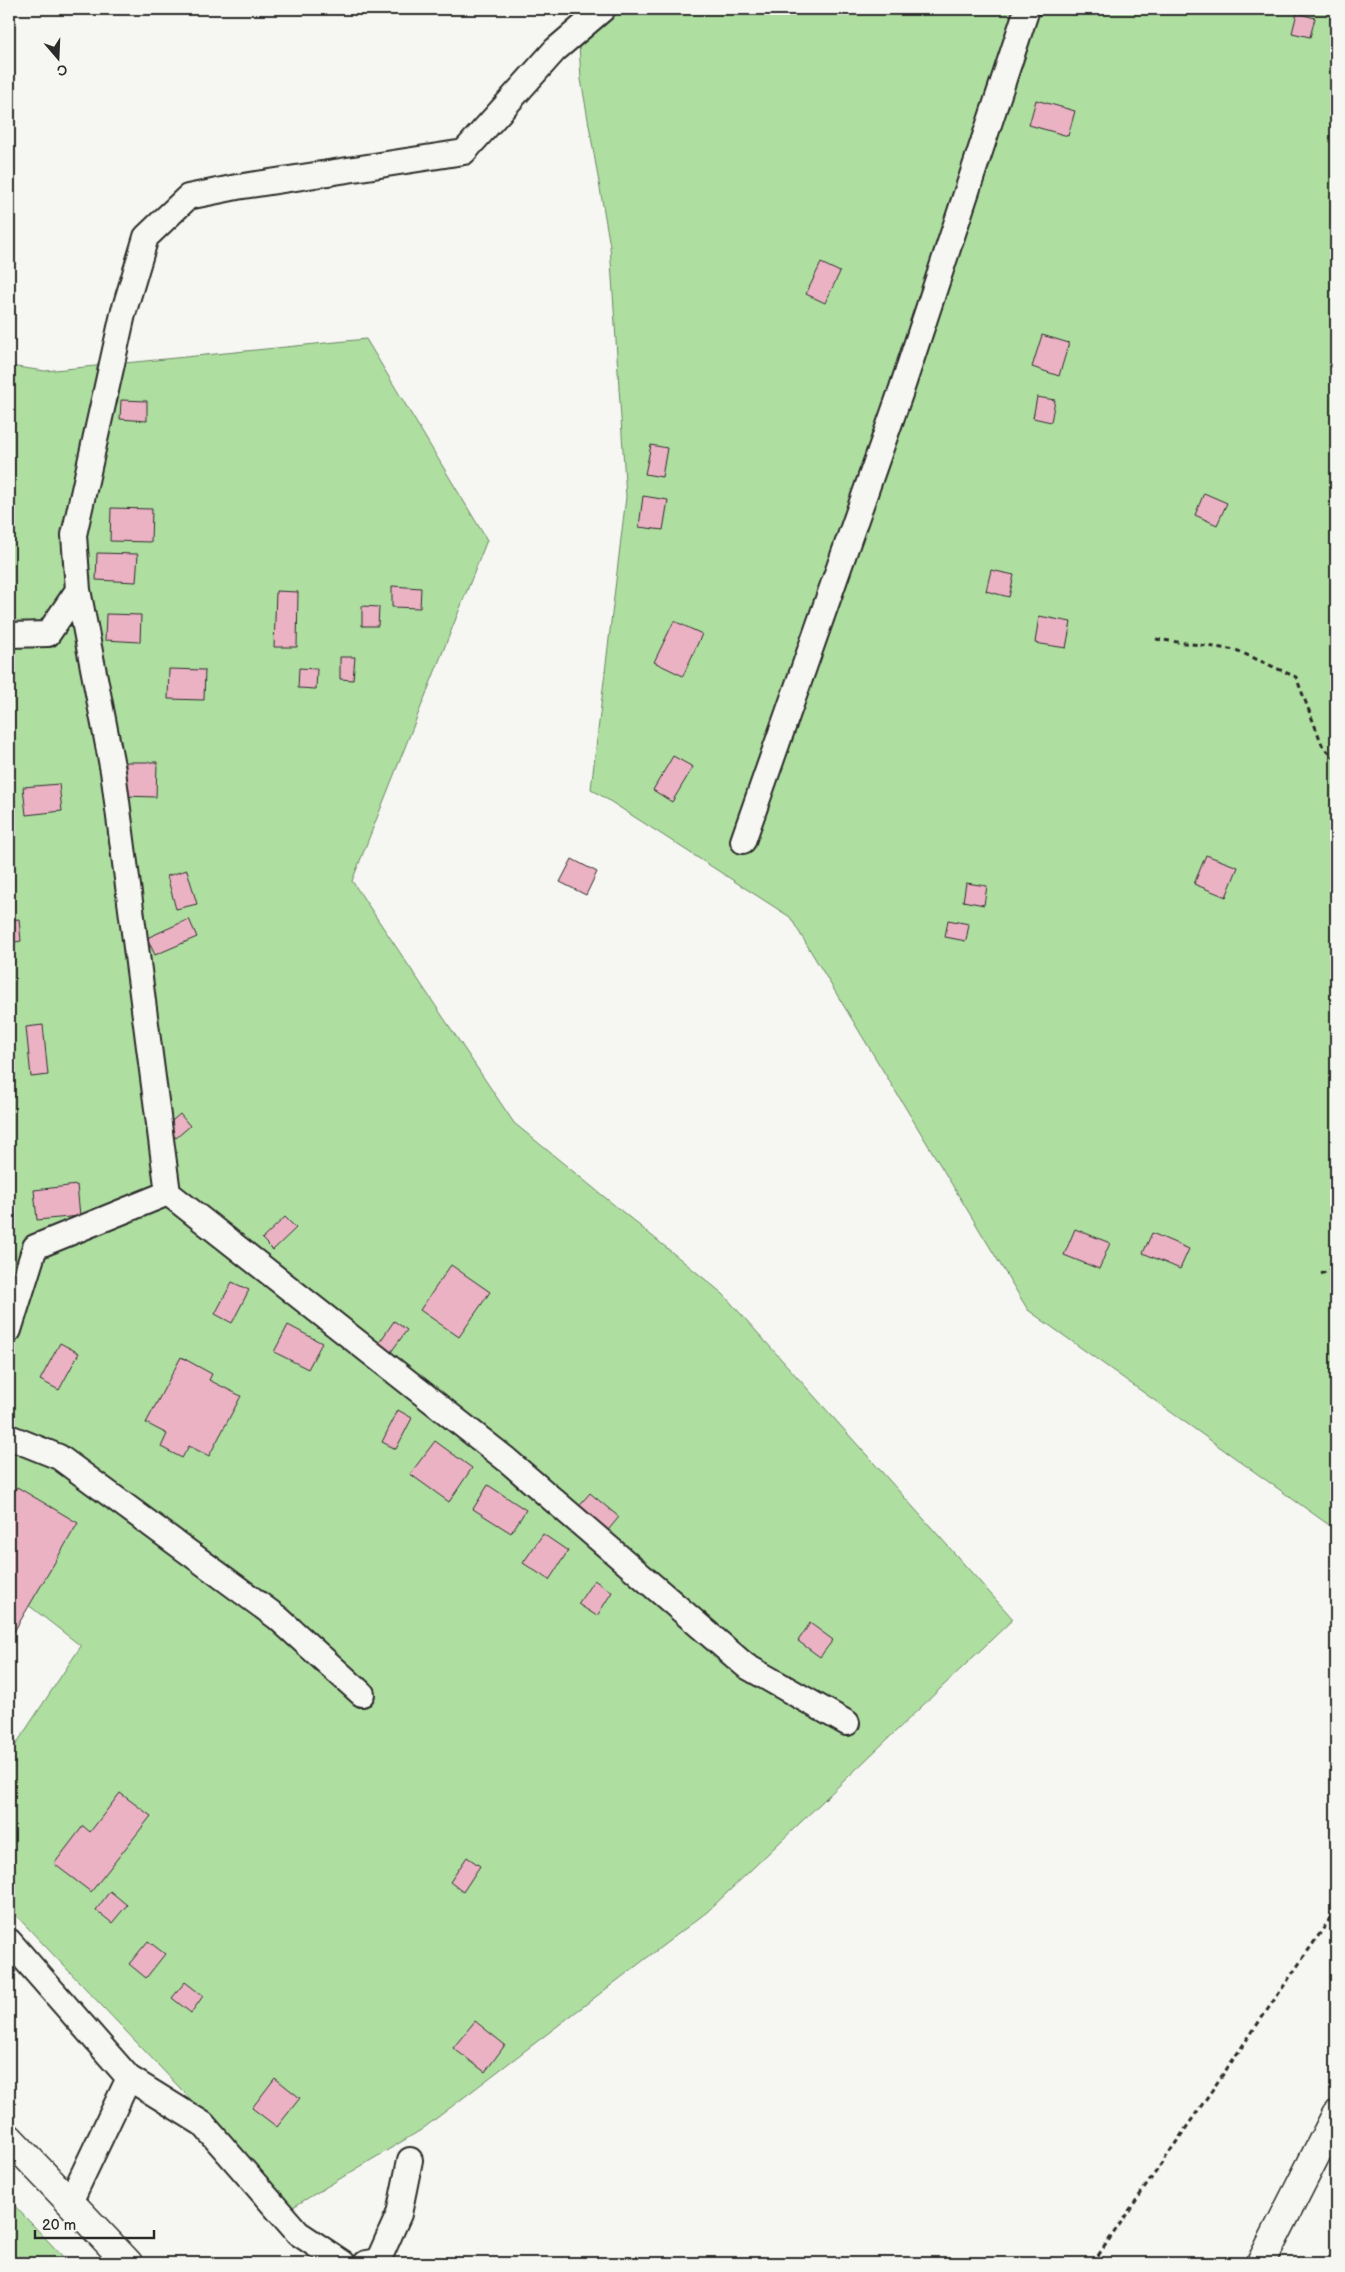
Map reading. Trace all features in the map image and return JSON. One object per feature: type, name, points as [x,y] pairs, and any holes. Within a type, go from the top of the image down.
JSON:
[{"type":"street","points":[[1260,2263],[1336,2115]]},
{"type":"street","points":[[9,2138],[128,2263]]},
{"type":"lane","points":[[603,9],[555,50],[464,152],[237,186],[188,197],[146,237],[123,314],[74,536],[78,590],[113,771],[168,1193],[507,1460],[746,1666],[847,1723]]},
{"type":"lane","points":[[743,841],[901,392],[1027,9]]},
{"type":"lane","points":[[9,635],[48,634],[78,590]]},
{"type":"lane","points":[[9,1330],[36,1247],[168,1193]]},
{"type":"lane","points":[[9,1437],[58,1456],[278,1618],[362,1694]]},
{"type":"lane","points":[[9,1941],[129,2078],[203,2124],[298,2233],[343,2263]]},
{"type":"lane","points":[[70,2202],[129,2078]]},
{"type":"lane","points":[[366,2263],[378,2261],[399,2214],[410,2160]]},
{"type":"path","points":[[1156,639],[1236,650],[1296,677],[1323,747],[1336,759]]},
{"type":"path","points":[[1321,1274],[1336,1267]]},
{"type":"path","points":[[1093,2263],[1332,1916],[1336,1906]]},
{"type":"green space","points":[[577,9],[1336,9],[1336,1530],[1028,1310],[790,917],[591,789],[626,497],[610,246],[581,79]]},
{"type":"green space","points":[[366,339],[487,540],[352,881],[514,1123],[723,1294],[1013,1619],[707,1912],[421,2130],[293,2207],[9,1908],[9,1755],[81,1646],[9,1590],[9,366],[45,371]]},
{"type":"green space","points":[[9,2200],[69,2263],[9,2263]]},
{"type":"building","points":[[1297,13],[1315,18],[1310,37],[1292,33]]},
{"type":"building","points":[[1036,100],[1075,111],[1068,136],[1029,125]]},
{"type":"building","points":[[821,263],[840,272],[825,303],[806,294]]},
{"type":"building","points":[[1042,335],[1069,343],[1059,376],[1032,367]]},
{"type":"building","points":[[1037,397],[1055,400],[1051,422],[1033,418]]},
{"type":"building","points":[[121,400],[147,401],[147,421],[120,419]]},
{"type":"building","points":[[651,445],[667,448],[662,477],[645,474]]},
{"type":"building","points":[[1204,493],[1227,503],[1217,525],[1195,515]]},
{"type":"building","points":[[643,496],[668,500],[663,530],[639,527]]},
{"type":"building","points":[[111,508],[152,509],[151,542],[110,541]]},
{"type":"building","points":[[97,553],[138,554],[136,582],[96,580]]},
{"type":"building","points":[[991,570],[1014,575],[1009,597],[986,591]]},
{"type":"building","points":[[392,586],[421,588],[420,608],[392,607]]},
{"type":"building","points":[[276,591],[298,592],[297,647],[274,647]]},
{"type":"building","points":[[362,606],[379,607],[378,626],[362,626]]},
{"type":"building","points":[[106,614],[141,615],[140,642],[105,640]]},
{"type":"building","points":[[1039,616],[1071,622],[1066,648],[1035,643]]},
{"type":"building","points":[[674,621],[702,634],[683,676],[654,662]]},
{"type":"building","points":[[340,657],[355,657],[353,680],[340,679]]},
{"type":"building","points":[[299,668],[317,669],[316,689],[298,688]]},
{"type":"building","points":[[169,669],[205,670],[204,700],[168,699]]},
{"type":"building","points":[[673,756],[693,767],[672,802],[653,790]]},
{"type":"building","points":[[126,762],[157,762],[156,797],[124,796]]},
{"type":"building","points":[[59,784],[62,811],[26,815],[23,787]]},
{"type":"building","points":[[1206,855],[1238,867],[1226,897],[1194,884]]},
{"type":"building","points":[[572,859],[597,872],[586,895],[560,882]]},
{"type":"building","points":[[187,870],[197,904],[176,909],[167,876]]},
{"type":"building","points":[[966,883],[987,886],[984,905],[963,901]]},
{"type":"building","points":[[19,919],[21,941],[9,943],[9,920]]},
{"type":"building","points":[[189,919],[197,937],[155,955],[147,938]]},
{"type":"building","points":[[948,920],[969,924],[966,941],[945,937]]},
{"type":"building","points":[[43,1025],[48,1075],[31,1077],[26,1027]]},
{"type":"building","points":[[180,1114],[190,1126],[176,1138],[166,1126]]},
{"type":"building","points":[[77,1185],[80,1216],[37,1220],[34,1190]]},
{"type":"building","points":[[285,1217],[296,1228],[273,1250],[262,1239]]},
{"type":"building","points":[[1075,1229],[1110,1243],[1099,1269],[1064,1255]]},
{"type":"building","points":[[1152,1233],[1189,1249],[1180,1269],[1143,1253]]},
{"type":"building","points":[[451,1265],[490,1292],[459,1337],[420,1310]]},
{"type":"building","points":[[232,1282],[249,1290],[232,1323],[215,1314]]},
{"type":"building","points":[[394,1321],[407,1330],[391,1352],[379,1343]]},
{"type":"building","points":[[288,1325],[322,1343],[308,1369],[274,1352]]},
{"type":"building","points":[[60,1343],[79,1353],[59,1390],[40,1380]]},
{"type":"building","points":[[181,1357],[212,1374],[209,1380],[241,1396],[209,1456],[189,1446],[182,1458],[161,1447],[167,1434],[146,1423]]},
{"type":"building","points":[[398,1410],[412,1418],[396,1449],[382,1442]]},
{"type":"building","points":[[435,1441],[472,1468],[449,1502],[410,1474]]},
{"type":"building","points":[[488,1485],[526,1510],[511,1533],[473,1509]]},
{"type":"building","points":[[17,1487],[78,1523],[9,1640],[9,1500]]},
{"type":"building","points":[[590,1493],[619,1517],[604,1535],[575,1510]]},
{"type":"building","points":[[543,1534],[568,1551],[549,1580],[523,1563]]},
{"type":"building","points":[[594,1580],[612,1592],[597,1616],[578,1604]]},
{"type":"building","points":[[810,1623],[833,1640],[820,1657],[798,1641]]},
{"type":"building","points":[[120,1793],[151,1816],[91,1892],[54,1864],[83,1826],[90,1832]]},
{"type":"building","points":[[467,1857],[480,1866],[463,1892],[450,1882]]},
{"type":"building","points":[[110,1891],[127,1905],[112,1923],[96,1910]]},
{"type":"building","points":[[148,1941],[165,1954],[146,1978],[129,1964]]},
{"type":"building","points":[[185,1982],[203,1996],[191,2013],[172,1998]]},
{"type":"building","points":[[475,2021],[505,2045],[485,2072],[453,2048]]},
{"type":"building","points":[[275,2078],[300,2098],[277,2127],[252,2108]]}]
